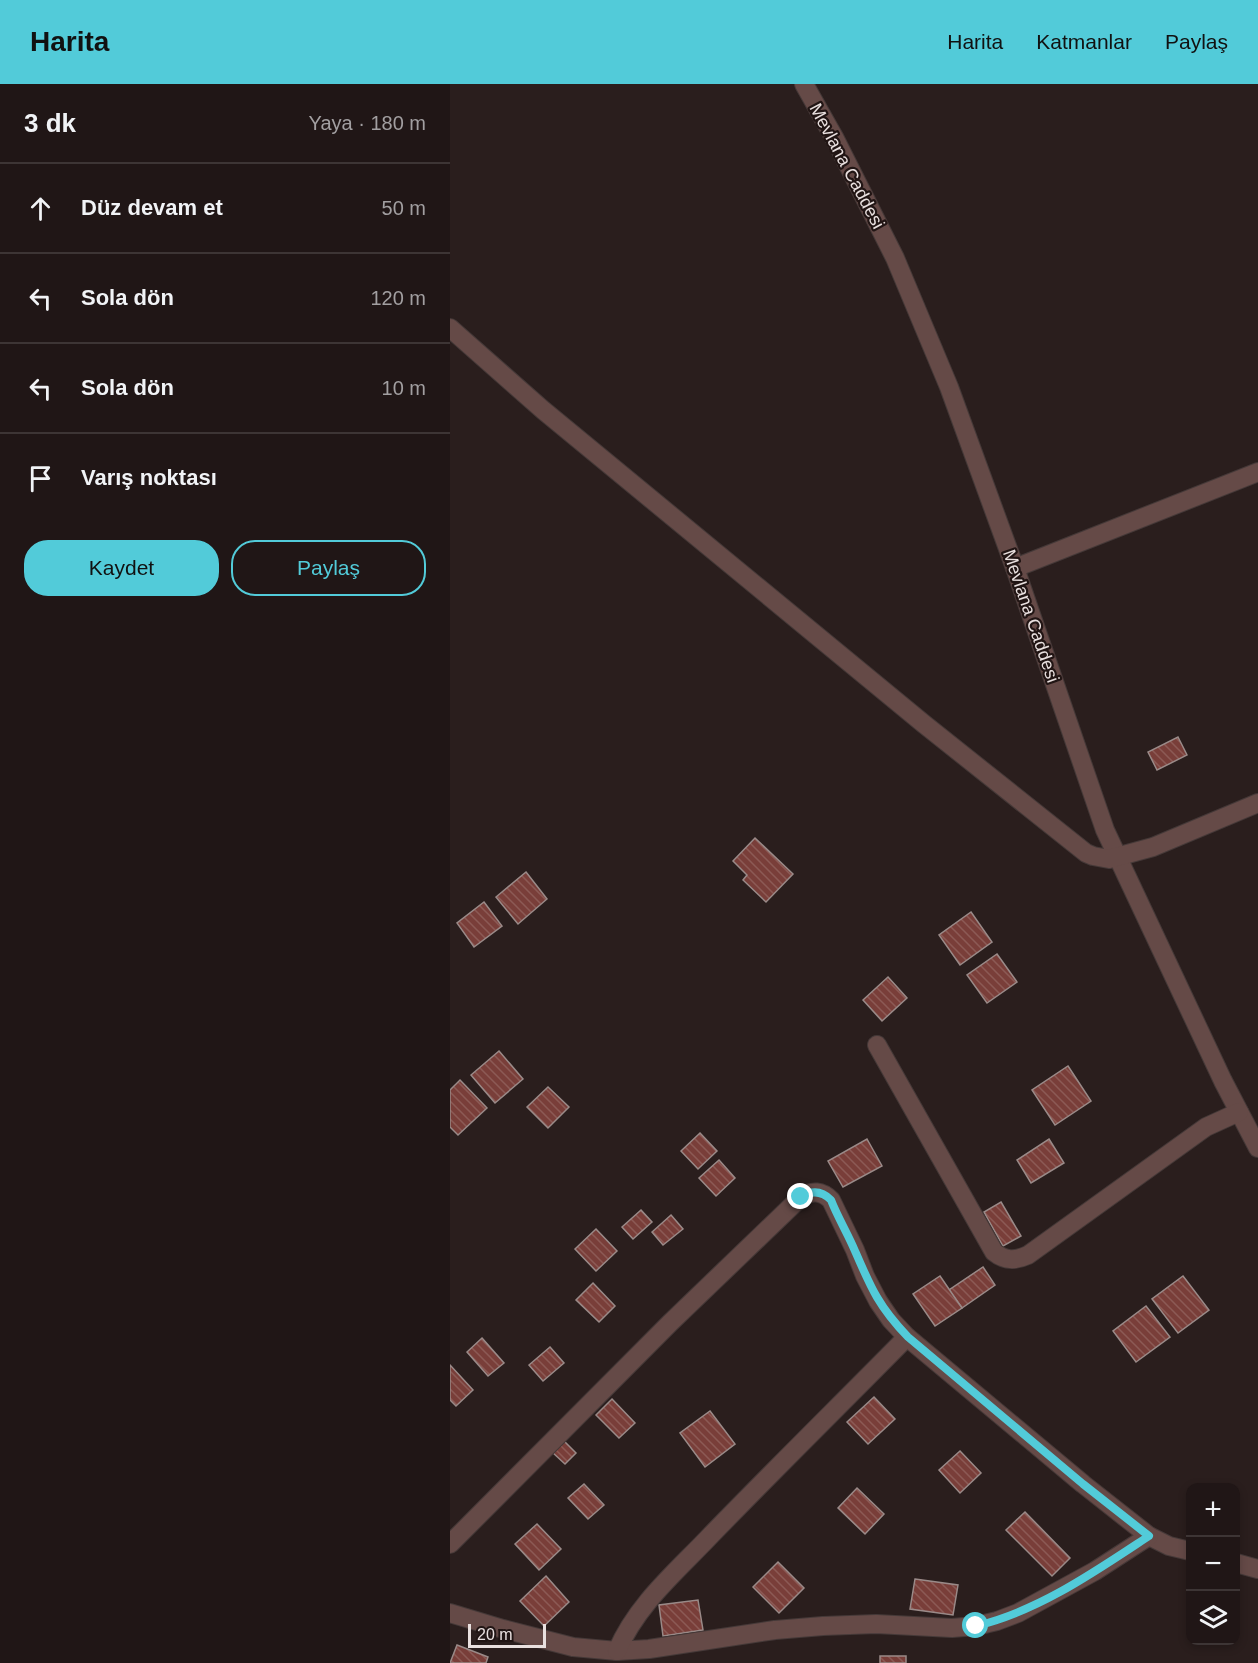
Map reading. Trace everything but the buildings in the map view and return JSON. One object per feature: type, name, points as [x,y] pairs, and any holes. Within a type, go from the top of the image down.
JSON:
[{"type":"street","name":"Mevlana Caddesi","points":[[804,84],[895,258],[949,387],[1016,568],[1105,830],[1223,1081],[1258,1148]]},
{"type":"street","points":[[450,328],[543,410],[905,709],[1086,852],[1101,858],[1118,857],[1153,848],[1258,803]]},
{"type":"street","points":[[1016,568],[1258,472]]},
{"type":"street","points":[[877,1045],[994,1252],[1009,1260],[1028,1255],[1206,1127],[1239,1112]]},
{"type":"street","points":[[450,1544],[670,1323],[807,1193],[820,1193],[831,1200],[878,1301],[891,1320],[908,1337],[1083,1484],[1149,1536],[1168,1545],[1186,1550]]},
{"type":"street","points":[[617,1651],[627,1629],[642,1607],[908,1337]]},
{"type":"street","points":[[450,1612],[503,1629],[573,1647],[617,1651],[660,1648],[764,1632],[822,1626],[876,1624],[952,1628],[976,1626],[1018,1613],[1095,1571],[1149,1536]]},
{"type":"street","points":[[1240,1564],[1258,1569]]},
{"type":"route","points":[[801,1197],[814,1192],[831,1200],[878,1301],[891,1320],[908,1337],[1083,1484],[1149,1536],[1095,1571],[1018,1613],[976,1626]]}]
